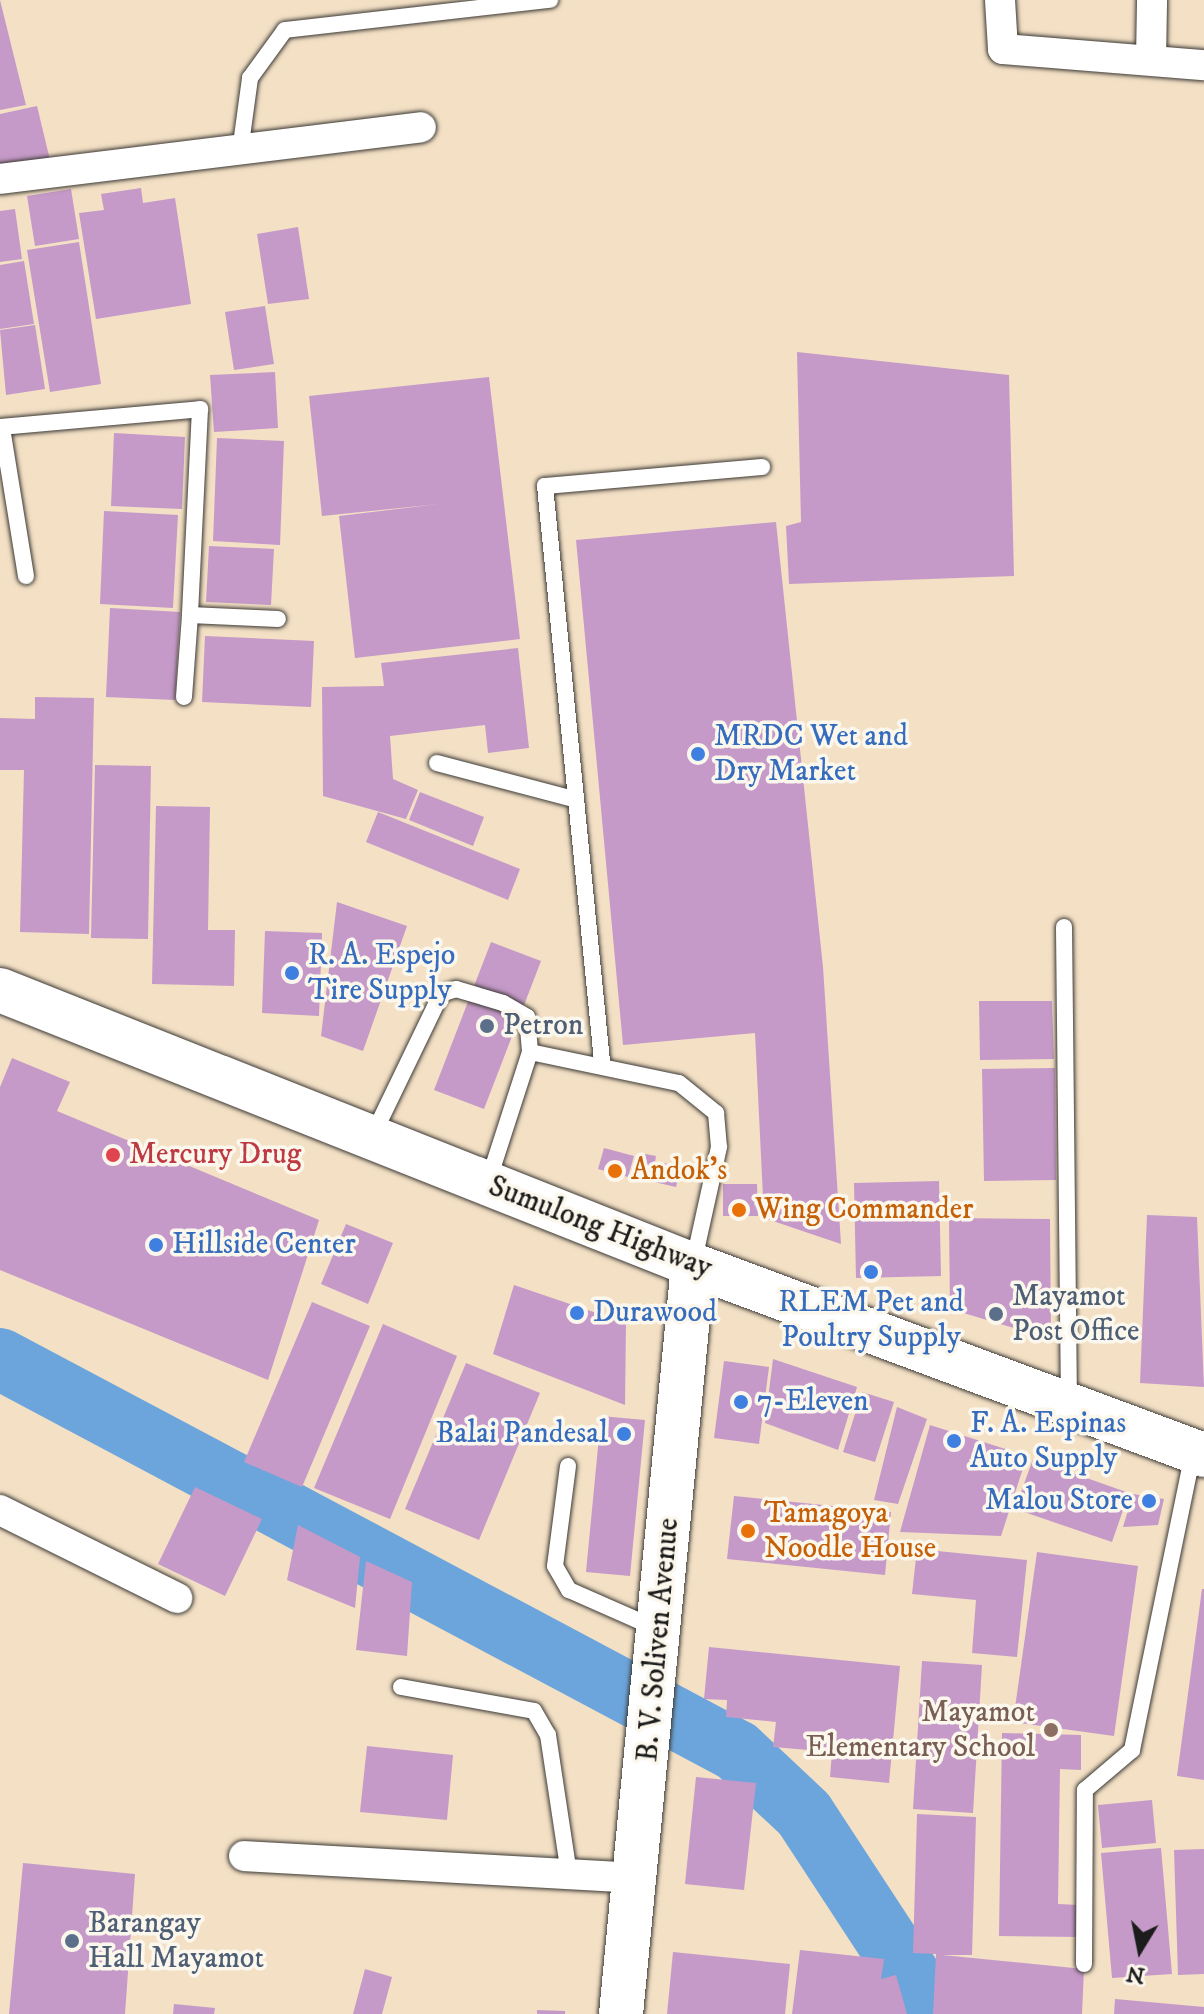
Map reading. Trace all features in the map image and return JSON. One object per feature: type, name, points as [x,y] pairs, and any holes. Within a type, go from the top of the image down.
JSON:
[{"type":"main road","name":"Sumulong Highway","points":[[0,990],[693,1265],[1069,1402],[1199,1453]]},
{"type":"main road","name":"B. V. Soliven Avenue","points":[[621,2014],[659,1649],[693,1265]]},
{"type":"street","points":[[1000,0],[1003,49],[1204,65]]},
{"type":"street","points":[[1151,60],[1152,0]]},
{"type":"street","points":[[0,179],[241,144],[421,127]]},
{"type":"street","points":[[0,1510],[177,1598]]},
{"type":"street","points":[[244,1856],[636,1878]]},
{"type":"lane","points":[[241,144],[250,78],[285,30],[550,0]]},
{"type":"lane","points":[[26,576],[1,427],[200,409],[184,697]]},
{"type":"lane","points":[[602,1061],[573,799],[545,486],[762,467]]},
{"type":"lane","points":[[190,615],[278,619]]},
{"type":"lane","points":[[437,763],[573,799]]},
{"type":"lane","points":[[1064,927],[1069,1402]]},
{"type":"lane","points":[[371,1137],[441,994],[477,994],[527,1017],[530,1052],[487,1183]]},
{"type":"lane","points":[[530,1052],[602,1061],[679,1083],[716,1113],[719,1147],[693,1265]]},
{"type":"lane","points":[[1084,1964],[1085,1790],[1132,1750],[1199,1453]]},
{"type":"lane","points":[[568,1466],[555,1566],[569,1590],[659,1649]]},
{"type":"lane","points":[[401,1687],[534,1711],[548,1735],[569,1874]]},
{"type":"building","points":[[0,0],[26,105],[0,110]]},
{"type":"building","points":[[37,106],[50,160],[0,171],[0,114]]},
{"type":"building","points":[[141,188],[143,203],[175,198],[191,304],[96,319],[79,213],[104,210],[101,194]]},
{"type":"building","points":[[71,189],[79,239],[35,246],[27,196]]},
{"type":"building","points":[[15,209],[22,259],[0,262],[0,211]]},
{"type":"building","points":[[298,227],[309,299],[268,304],[257,234]]},
{"type":"building","points":[[79,242],[101,384],[50,392],[27,250]]},
{"type":"building","points":[[24,261],[34,324],[0,329],[0,265]]},
{"type":"building","points":[[265,306],[274,364],[234,370],[225,312]]},
{"type":"building","points":[[35,325],[45,389],[6,395],[0,330]]},
{"type":"building","points":[[797,352],[1009,375],[1014,576],[789,584],[786,526],[801,522]]},
{"type":"building","points":[[275,372],[278,428],[214,432],[210,375]]},
{"type":"building","points":[[489,377],[520,639],[355,658],[339,516],[439,504],[322,516],[309,396]]},
{"type":"building","points":[[114,433],[185,437],[182,509],[111,506]]},
{"type":"building","points":[[217,438],[284,441],[280,545],[213,541]]},
{"type":"building","points":[[104,511],[178,515],[173,608],[100,604]]},
{"type":"building","name":"MRDC Wet and Dry Market","points":[[776,522],[823,967],[841,1244],[764,1218],[755,1033],[623,1045],[576,540]]},
{"type":"building","points":[[209,546],[274,549],[271,605],[206,602]]},
{"type":"building","points":[[110,608],[180,612],[175,700],[106,697]]},
{"type":"building","points":[[205,636],[314,641],[311,707],[202,702]]},
{"type":"building","points":[[518,648],[529,748],[488,753],[485,725],[390,736],[393,779],[418,790],[406,819],[323,796],[322,687],[384,686],[381,663]]},
{"type":"building","points":[[35,697],[94,698],[89,934],[20,932],[24,770],[0,770],[0,718],[35,719]]},
{"type":"building","points":[[95,765],[151,766],[148,939],[91,938]]},
{"type":"building","points":[[420,792],[484,817],[473,846],[409,820]]},
{"type":"building","points":[[156,806],[210,807],[208,930],[235,930],[234,986],[152,984]]},
{"type":"building","points":[[378,812],[520,869],[508,900],[366,842]]},
{"type":"building","points":[[337,902],[407,926],[363,1051],[321,1036]]},
{"type":"building","name":"R. A. Espejo Tire Supply","points":[[265,931],[322,933],[319,1016],[262,1013]]},
{"type":"building","name":"Petron","points":[[491,942],[541,961],[484,1109],[434,1090]]},
{"type":"building","points":[[979,1001],[1052,1001],[1054,1059],[980,1060]]},
{"type":"building","name":"Hillside Center","points":[[12,1058],[70,1082],[57,1111],[319,1220],[268,1380],[0,1270],[0,1087]]},
{"type":"building","points":[[1055,1068],[1056,1180],[984,1181],[982,1069]]},
{"type":"building","points":[[604,1148],[634,1156],[628,1177],[598,1169]]},
{"type":"building","points":[[645,1154],[656,1156],[652,1181],[641,1179]]},
{"type":"building","points":[[659,1162],[681,1167],[676,1187],[654,1182]]},
{"type":"building","points":[[939,1181],[941,1276],[856,1278],[854,1183]]},
{"type":"building","points":[[723,1184],[757,1184],[758,1216],[723,1216]]},
{"type":"building","points":[[1147,1215],[1197,1217],[1204,1387],[1140,1383]]},
{"type":"building","points":[[949,1218],[1050,1219],[1051,1339],[950,1309]]},
{"type":"building","points":[[346,1224],[393,1243],[368,1304],[321,1284]]},
{"type":"building","points":[[514,1285],[626,1323],[625,1405],[493,1354]]},
{"type":"building","points":[[312,1302],[370,1326],[302,1487],[244,1462]]},
{"type":"building","points":[[383,1324],[457,1356],[390,1519],[314,1488]]},
{"type":"building","points":[[773,1359],[857,1387],[838,1450],[765,1423]]},
{"type":"building","name":"7-Eleven","points":[[724,1361],[769,1367],[759,1444],[714,1438]]},
{"type":"building","points":[[466,1363],[540,1393],[479,1540],[405,1509]]},
{"type":"building","points":[[862,1392],[894,1402],[875,1462],[843,1452]]},
{"type":"building","points":[[897,1407],[927,1419],[898,1504],[874,1500]]},
{"type":"building","points":[[601,1416],[645,1420],[630,1576],[586,1572]]},
{"type":"building","points":[[930,1425],[1027,1456],[1001,1536],[900,1532]]},
{"type":"building","points":[[1033,1459],[1129,1493],[1112,1542],[1015,1509]]},
{"type":"building","points":[[195,1487],[262,1519],[225,1596],[158,1564]]},
{"type":"building","points":[[1133,1494],[1164,1499],[1158,1525],[1123,1527]]},
{"type":"building","points":[[734,1496],[891,1512],[885,1575],[727,1559]]},
{"type":"building","points":[[298,1525],[360,1557],[355,1608],[287,1580]]},
{"type":"building","points":[[917,1549],[1027,1560],[1017,1657],[972,1653],[976,1600],[912,1594]]},
{"type":"building","points":[[1037,1552],[1138,1566],[1114,1736],[1013,1722]]},
{"type":"building","points":[[366,1561],[412,1582],[407,1656],[356,1650]]},
{"type":"building","points":[[1204,1589],[1204,1780],[1177,1776]]},
{"type":"building","points":[[709,1647],[900,1666],[889,1783],[830,1777],[832,1752],[773,1747],[776,1722],[726,1717],[727,1700],[704,1699]]},
{"type":"building","points":[[922,1661],[982,1665],[973,1813],[913,1809]]},
{"type":"building","points":[[1002,1733],[1081,1735],[1081,1770],[1060,1769],[1058,1904],[1078,1905],[1078,1937],[999,1936]]},
{"type":"building","points":[[367,1746],[453,1755],[447,1820],[360,1812]]},
{"type":"building","points":[[696,1777],[756,1783],[744,1890],[685,1884]]},
{"type":"building","points":[[1152,1800],[1156,1843],[1102,1848],[1098,1805]]},
{"type":"building","points":[[917,1814],[976,1817],[972,1955],[942,1955],[1084,1969],[1082,2014],[933,2014],[936,1954],[913,1953]]},
{"type":"building","points":[[1161,1848],[1172,1974],[1112,1978],[1101,1853]]},
{"type":"building","points":[[1204,1849],[1204,1974],[1178,1975],[1174,1850]]},
{"type":"building","name":"Barangay Hall Mayamot","points":[[23,1863],[135,1874],[125,2014],[9,2014]]},
{"type":"building","points":[[800,1950],[884,1959],[881,1979],[896,1975],[907,2014],[792,2014]]},
{"type":"building","points":[[673,1952],[790,1964],[785,2014],[667,2014]]},
{"type":"building","points":[[365,1969],[392,1977],[382,2014],[353,2014]]},
{"type":"building","points":[[1115,1999],[1204,2007],[1204,2014],[1114,2014]]},
{"type":"building","points":[[174,2004],[215,2008],[214,2014],[173,2014]]},
{"type":"building","points":[[537,2010],[565,2011],[565,2014],[537,2014]]},
{"type":"waterway","points":[[0,1359],[737,1751],[804,1814],[917,1987],[922,2014]]},
{"type":"place","name":"MRDC Wet and Dry Market","points":[[698,754]]},
{"type":"place","name":"R. A. Espejo Tire Supply","points":[[292,973]]},
{"type":"place","name":"Petron","points":[[487,1026]]},
{"type":"place","name":"Mercury Drug","points":[[113,1155]]},
{"type":"place","name":"Andok's","points":[[615,1171]]},
{"type":"place","name":"Wing Commander","points":[[739,1210]]},
{"type":"place","name":"Hillside Center","points":[[156,1245]]},
{"type":"place","name":"RLEM Pet and Poultry Supply","points":[[871,1272]]},
{"type":"place","name":"Durawood","points":[[577,1313]]},
{"type":"place","name":"Mayamot Post Office","points":[[996,1314]]},
{"type":"place","name":"7-Eleven","points":[[741,1402]]},
{"type":"place","name":"Balai Pandesal","points":[[624,1434]]},
{"type":"place","name":"F. A. Espinas Auto Supply","points":[[954,1441]]},
{"type":"place","name":"Malou Store","points":[[1149,1501]]},
{"type":"place","name":"Tamagoya Noodle House","points":[[748,1531]]},
{"type":"place","name":"Mayamot Elementary School","points":[[1051,1730]]},
{"type":"place","name":"Barangay Hall Mayamot","points":[[72,1941]]}]
